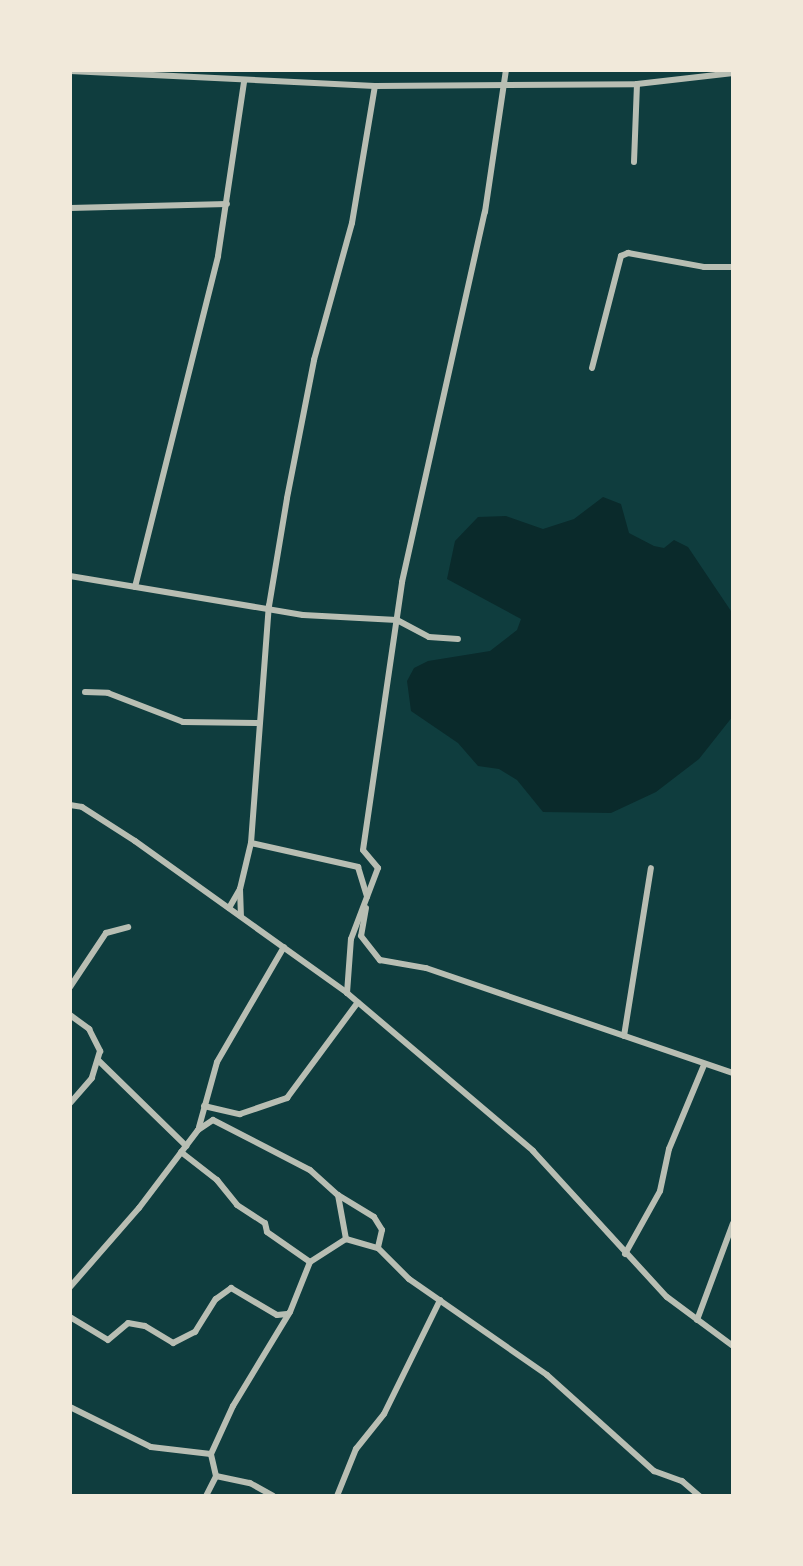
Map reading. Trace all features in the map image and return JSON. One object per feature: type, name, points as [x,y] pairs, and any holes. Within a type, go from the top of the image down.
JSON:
[{"type":"street","points":[[347,993],[351,939],[378,868],[363,850],[397,620],[458,318],[485,212],[506,70]]},
{"type":"street","points":[[70,71],[244,82],[375,86],[637,84],[733,73]]},
{"type":"street","points":[[135,587],[227,204],[244,82]]},
{"type":"street","points":[[634,162],[637,84]]},
{"type":"street","points":[[241,916],[240,889],[251,843],[269,606],[314,360],[352,223],[375,86]]},
{"type":"street","points":[[70,208],[227,204]]},
{"type":"street","points":[[592,368],[621,256],[628,253],[704,267],[733,267]]},
{"type":"street","points":[[70,576],[323,617],[397,620],[429,637],[458,639]]},
{"type":"street","points":[[85,692],[108,693],[183,722],[258,723]]},
{"type":"street","points":[[70,805],[102,820],[347,993],[533,1151],[625,1254],[697,1320],[733,1346]]},
{"type":"street","points":[[251,843],[358,867],[367,898],[361,936],[380,960],[426,968],[733,1073]]},
{"type":"street","points":[[624,1036],[651,868]]},
{"type":"street","points":[[229,908],[240,889]]},
{"type":"street","points":[[70,987],[106,933],[128,927]]},
{"type":"street","points":[[198,1130],[227,1040],[284,947]]},
{"type":"street","points":[[204,1106],[240,1114],[287,1098],[358,1002]]},
{"type":"street","points":[[70,1015],[96,1040],[99,1061],[92,1078],[70,1103]]},
{"type":"street","points":[[99,1061],[237,1205],[265,1223],[267,1232],[310,1262]]},
{"type":"street","points":[[625,1254],[660,1191],[669,1149],[704,1065]]},
{"type":"street","points":[[70,1287],[198,1130],[213,1120],[310,1170],[338,1195],[374,1217],[382,1230],[378,1248]]},
{"type":"street","points":[[338,1195],[346,1239]]},
{"type":"street","points":[[697,1320],[733,1223]]},
{"type":"street","points":[[206,1496],[216,1476],[211,1454],[233,1406],[290,1312],[310,1262],[346,1239],[378,1248],[440,1300],[547,1375],[654,1471],[682,1481],[699,1496]]},
{"type":"street","points":[[70,1317],[108,1340],[128,1323],[145,1326],[173,1343],[195,1332],[216,1299],[231,1288],[277,1315],[290,1312]]},
{"type":"street","points":[[338,1494],[356,1449],[384,1414],[440,1300]]},
{"type":"street","points":[[70,1407],[151,1447],[211,1454]]},
{"type":"street","points":[[216,1476],[250,1483],[273,1496]]},
{"type":"water","points":[[603,497],[621,504],[629,533],[654,546],[664,548],[674,540],[688,547],[733,614],[733,716],[699,759],[656,792],[611,813],[543,812],[517,780],[499,769],[478,766],[458,743],[411,711],[407,681],[414,668],[428,661],[490,651],[517,630],[521,619],[447,579],[455,541],[478,517],[506,516],[543,529],[574,519]]}]
